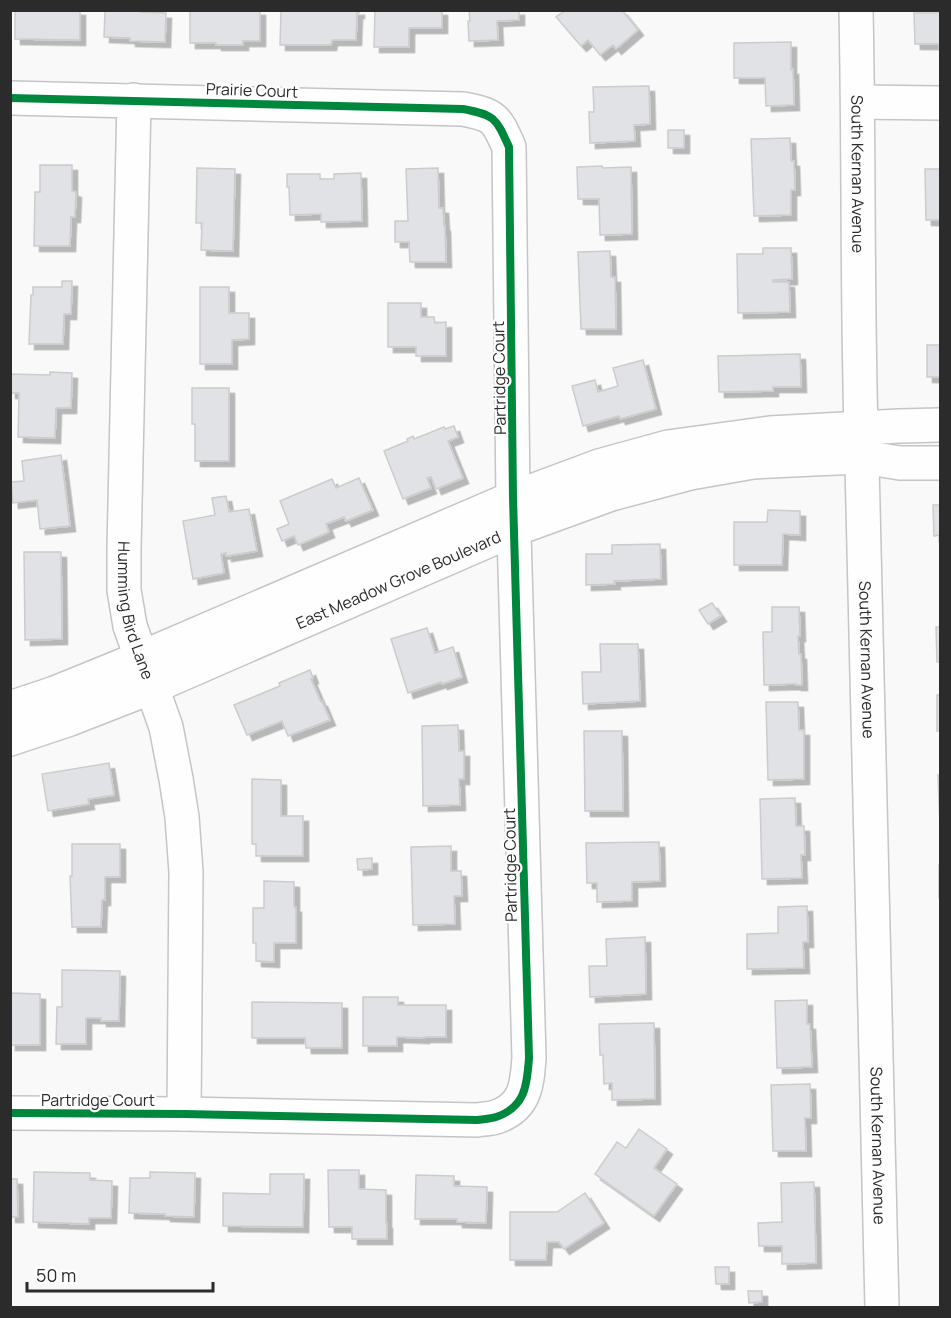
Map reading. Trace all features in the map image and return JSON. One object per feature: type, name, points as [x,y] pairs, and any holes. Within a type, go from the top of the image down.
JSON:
[{"type":"street","name":"South Kernan Avenue","points":[[856,10],[858,250],[882,1308]]},
{"type":"street","name":"Prairie Court","points":[[10,98],[463,109],[491,116]]},
{"type":"street","name":"Humming Bird Lane","points":[[134,100],[124,590],[130,626],[166,726],[182,817],[186,872],[183,1114]]},
{"type":"street","points":[[858,102],[940,103]]},
{"type":"street","name":"Partridge Court","points":[[10,1113],[477,1120],[496,1117],[513,1108],[523,1096],[528,1080],[529,1058],[514,513],[509,147],[501,129],[491,116]]},
{"type":"street","name":"East Meadow Grove Boulevard","points":[[10,739],[70,719],[146,672],[514,513],[599,466],[668,447],[770,433],[862,443],[940,425]]},
{"type":"street","name":"East Meadow Grove Boulevard","points":[[862,443],[900,463],[940,463]]},
{"type":"street","name":"East Meadow Grove Boulevard","points":[[10,708],[55,693],[146,672]]},
{"type":"building","points":[[15,10],[80,10],[80,40],[15,39]]},
{"type":"building","points":[[105,10],[166,13],[165,42],[130,41],[130,38],[104,37]]},
{"type":"building","points":[[190,10],[260,10],[260,41],[243,41],[243,45],[190,43]]},
{"type":"building","points":[[281,10],[359,10],[356,40],[332,40],[331,45],[280,45]]},
{"type":"building","points":[[375,10],[442,10],[442,28],[409,28],[409,47],[374,47]]},
{"type":"building","points":[[469,10],[519,10],[519,20],[497,21],[498,40],[469,41]]},
{"type":"building","points":[[562,10],[622,10],[638,30],[616,49],[613,45],[600,55],[588,40],[581,46],[556,17],[563,12]]},
{"type":"building","points":[[914,13],[940,13],[940,48],[939,44],[915,44]]},
{"type":"building","points":[[791,42],[794,105],[766,106],[765,78],[734,78],[734,43]]},
{"type":"building","points":[[649,86],[650,124],[634,125],[635,141],[590,143],[589,112],[594,112],[593,87]]},
{"type":"building","points":[[668,130],[684,130],[684,148],[668,148]]},
{"type":"building","points":[[790,138],[795,190],[791,190],[791,215],[754,216],[751,139]]},
{"type":"building","points":[[40,165],[72,165],[72,191],[76,192],[75,217],[71,217],[70,246],[34,246],[35,192],[40,192]]},
{"type":"building","points":[[602,166],[603,168],[631,167],[632,234],[600,235],[599,199],[578,199],[577,167]]},
{"type":"building","points":[[197,168],[235,169],[233,251],[201,250],[202,223],[196,223]]},
{"type":"building","points":[[438,168],[439,208],[443,208],[446,262],[410,262],[409,242],[395,242],[395,221],[408,221],[406,169]]},
{"type":"building","points":[[925,169],[940,169],[940,220],[926,220]]},
{"type":"building","points":[[361,173],[362,221],[321,222],[321,214],[290,215],[287,174],[320,174],[320,179],[334,179],[334,174]]},
{"type":"building","points":[[763,248],[791,248],[792,279],[773,280],[773,282],[789,282],[790,312],[738,313],[737,254],[763,254]]},
{"type":"building","points":[[610,251],[611,277],[615,277],[616,329],[581,329],[578,252]]},
{"type":"building","points":[[62,281],[72,281],[71,314],[64,314],[63,344],[29,344],[33,287],[62,287]]},
{"type":"building","points":[[200,287],[229,287],[229,313],[249,313],[249,339],[232,340],[232,364],[200,364]]},
{"type":"building","points":[[388,303],[421,303],[421,317],[434,317],[435,323],[446,322],[446,356],[416,356],[416,347],[388,347]]},
{"type":"building","points":[[927,345],[940,345],[940,377],[927,377]]},
{"type":"building","points":[[800,354],[801,387],[773,387],[773,391],[719,392],[718,356]]},
{"type":"building","points":[[643,360],[656,409],[583,426],[572,386],[595,380],[598,392],[618,386],[613,368]]},
{"type":"building","points":[[50,372],[72,373],[71,408],[56,408],[55,438],[18,437],[19,393],[10,393],[10,374],[50,375]]},
{"type":"building","points":[[192,388],[229,388],[229,461],[195,461]]},
{"type":"building","points":[[454,426],[458,437],[448,441],[463,478],[436,489],[431,477],[427,478],[431,488],[403,499],[384,451],[408,441],[407,439],[413,436],[414,439],[444,427],[445,429]]},
{"type":"building","points":[[61,455],[70,526],[40,529],[37,500],[13,503],[11,482],[24,481],[22,461]]},
{"type":"building","points":[[359,478],[373,510],[346,521],[344,517],[326,524],[329,532],[298,545],[294,536],[282,541],[277,529],[289,524],[280,501],[332,479],[336,488]]},
{"type":"building","points":[[226,496],[229,512],[249,509],[257,551],[226,556],[226,553],[221,554],[224,573],[193,579],[183,521],[215,515],[212,498]]},
{"type":"building","points":[[933,505],[940,505],[940,535],[934,536]]},
{"type":"building","points":[[768,510],[800,511],[800,535],[783,534],[782,565],[734,565],[734,522],[767,522]]},
{"type":"building","points":[[660,544],[661,579],[586,585],[586,554],[612,554],[612,545]]},
{"type":"building","points":[[24,552],[61,552],[62,639],[25,640]]},
{"type":"building","points":[[712,603],[721,616],[708,624],[699,610]]},
{"type":"building","points":[[772,607],[799,607],[800,636],[798,636],[802,685],[764,685],[763,632],[772,632]]},
{"type":"building","points":[[936,627],[940,627],[940,662],[937,662]]},
{"type":"building","points":[[427,628],[435,653],[453,647],[462,677],[408,693],[391,639]]},
{"type":"building","points":[[600,644],[638,644],[640,701],[583,704],[582,672],[601,672]]},
{"type":"building","points":[[310,670],[313,678],[311,679],[330,720],[288,736],[282,721],[247,735],[234,705],[280,686],[279,683]]},
{"type":"building","points":[[937,695],[940,695],[940,731],[937,731]]},
{"type":"building","points":[[766,702],[798,702],[799,730],[804,730],[804,779],[768,780]]},
{"type":"building","points":[[458,725],[459,751],[464,751],[464,779],[459,779],[460,805],[423,806],[422,726]]},
{"type":"building","points":[[584,731],[622,731],[623,811],[585,811]]},
{"type":"building","points":[[109,763],[114,795],[88,799],[89,804],[48,811],[42,774]]},
{"type":"building","points":[[938,775],[940,775],[940,827]]},
{"type":"building","points":[[252,779],[281,780],[281,816],[303,816],[303,856],[256,856],[256,844],[252,844]]},
{"type":"building","points":[[795,798],[796,826],[804,826],[805,855],[801,855],[802,878],[762,879],[760,799]]},
{"type":"building","points":[[659,842],[660,881],[632,882],[632,901],[597,902],[597,883],[587,883],[586,843]]},
{"type":"building","points":[[72,844],[120,844],[120,877],[105,877],[105,900],[102,900],[101,927],[72,927],[70,876],[72,876]]},
{"type":"building","points":[[451,846],[451,871],[461,871],[462,896],[454,896],[455,924],[413,925],[411,847]]},
{"type":"building","points":[[372,858],[372,869],[358,870],[357,859]]},
{"type":"building","points":[[940,865],[940,898],[939,898]]},
{"type":"building","points":[[264,881],[294,882],[296,943],[274,943],[274,962],[256,961],[256,943],[253,943],[253,908],[264,908]]},
{"type":"building","points":[[807,906],[808,942],[803,942],[804,968],[747,969],[747,934],[778,933],[778,907]]},
{"type":"building","points":[[645,937],[646,994],[590,997],[589,966],[607,966],[606,939]]},
{"type":"building","points":[[62,970],[120,971],[119,1021],[86,1018],[86,1044],[56,1044],[57,1007],[62,1007]]},
{"type":"building","points":[[10,993],[40,994],[40,1045],[10,1045]]},
{"type":"building","points":[[363,997],[398,997],[398,1005],[446,1005],[446,1037],[397,1037],[397,1046],[363,1046]]},
{"type":"building","points":[[807,1000],[812,1067],[777,1068],[775,1001]]},
{"type":"building","points":[[252,1002],[342,1003],[342,1048],[306,1048],[305,1038],[252,1038]]},
{"type":"building","points":[[654,1023],[655,1099],[612,1100],[612,1083],[604,1084],[599,1024]]},
{"type":"building","points":[[810,1084],[811,1118],[805,1118],[806,1151],[773,1151],[771,1085]]},
{"type":"building","points":[[639,1129],[667,1149],[654,1168],[677,1184],[654,1216],[595,1174],[617,1142],[626,1148]]},
{"type":"building","points":[[328,1170],[359,1170],[359,1189],[386,1190],[387,1239],[352,1239],[352,1227],[329,1227]]},
{"type":"building","points":[[34,1172],[90,1173],[90,1180],[112,1181],[111,1218],[89,1218],[89,1224],[33,1222]]},
{"type":"building","points":[[150,1172],[195,1173],[194,1217],[129,1213],[130,1178],[150,1178]]},
{"type":"building","points":[[270,1174],[304,1174],[303,1227],[223,1226],[223,1193],[270,1194]]},
{"type":"building","points":[[416,1175],[454,1176],[454,1186],[487,1187],[486,1223],[457,1222],[457,1219],[415,1219]]},
{"type":"building","points":[[10,1179],[17,1179],[18,1217],[10,1217]]},
{"type":"building","points":[[814,1182],[816,1263],[782,1264],[782,1246],[759,1246],[758,1223],[782,1222],[781,1183]]},
{"type":"building","points":[[585,1193],[604,1223],[564,1249],[559,1242],[547,1242],[546,1260],[510,1260],[510,1212],[557,1212]]},
{"type":"building","points":[[715,1267],[729,1267],[729,1284],[716,1284]]},
{"type":"building","points":[[748,1291],[762,1291],[762,1302],[749,1303]]},
{"type":"cycle path","points":[[10,98],[463,109],[488,116],[501,130],[509,147],[513,498],[529,1058],[526,1085],[514,1107],[494,1118],[477,1120],[10,1113]]}]
